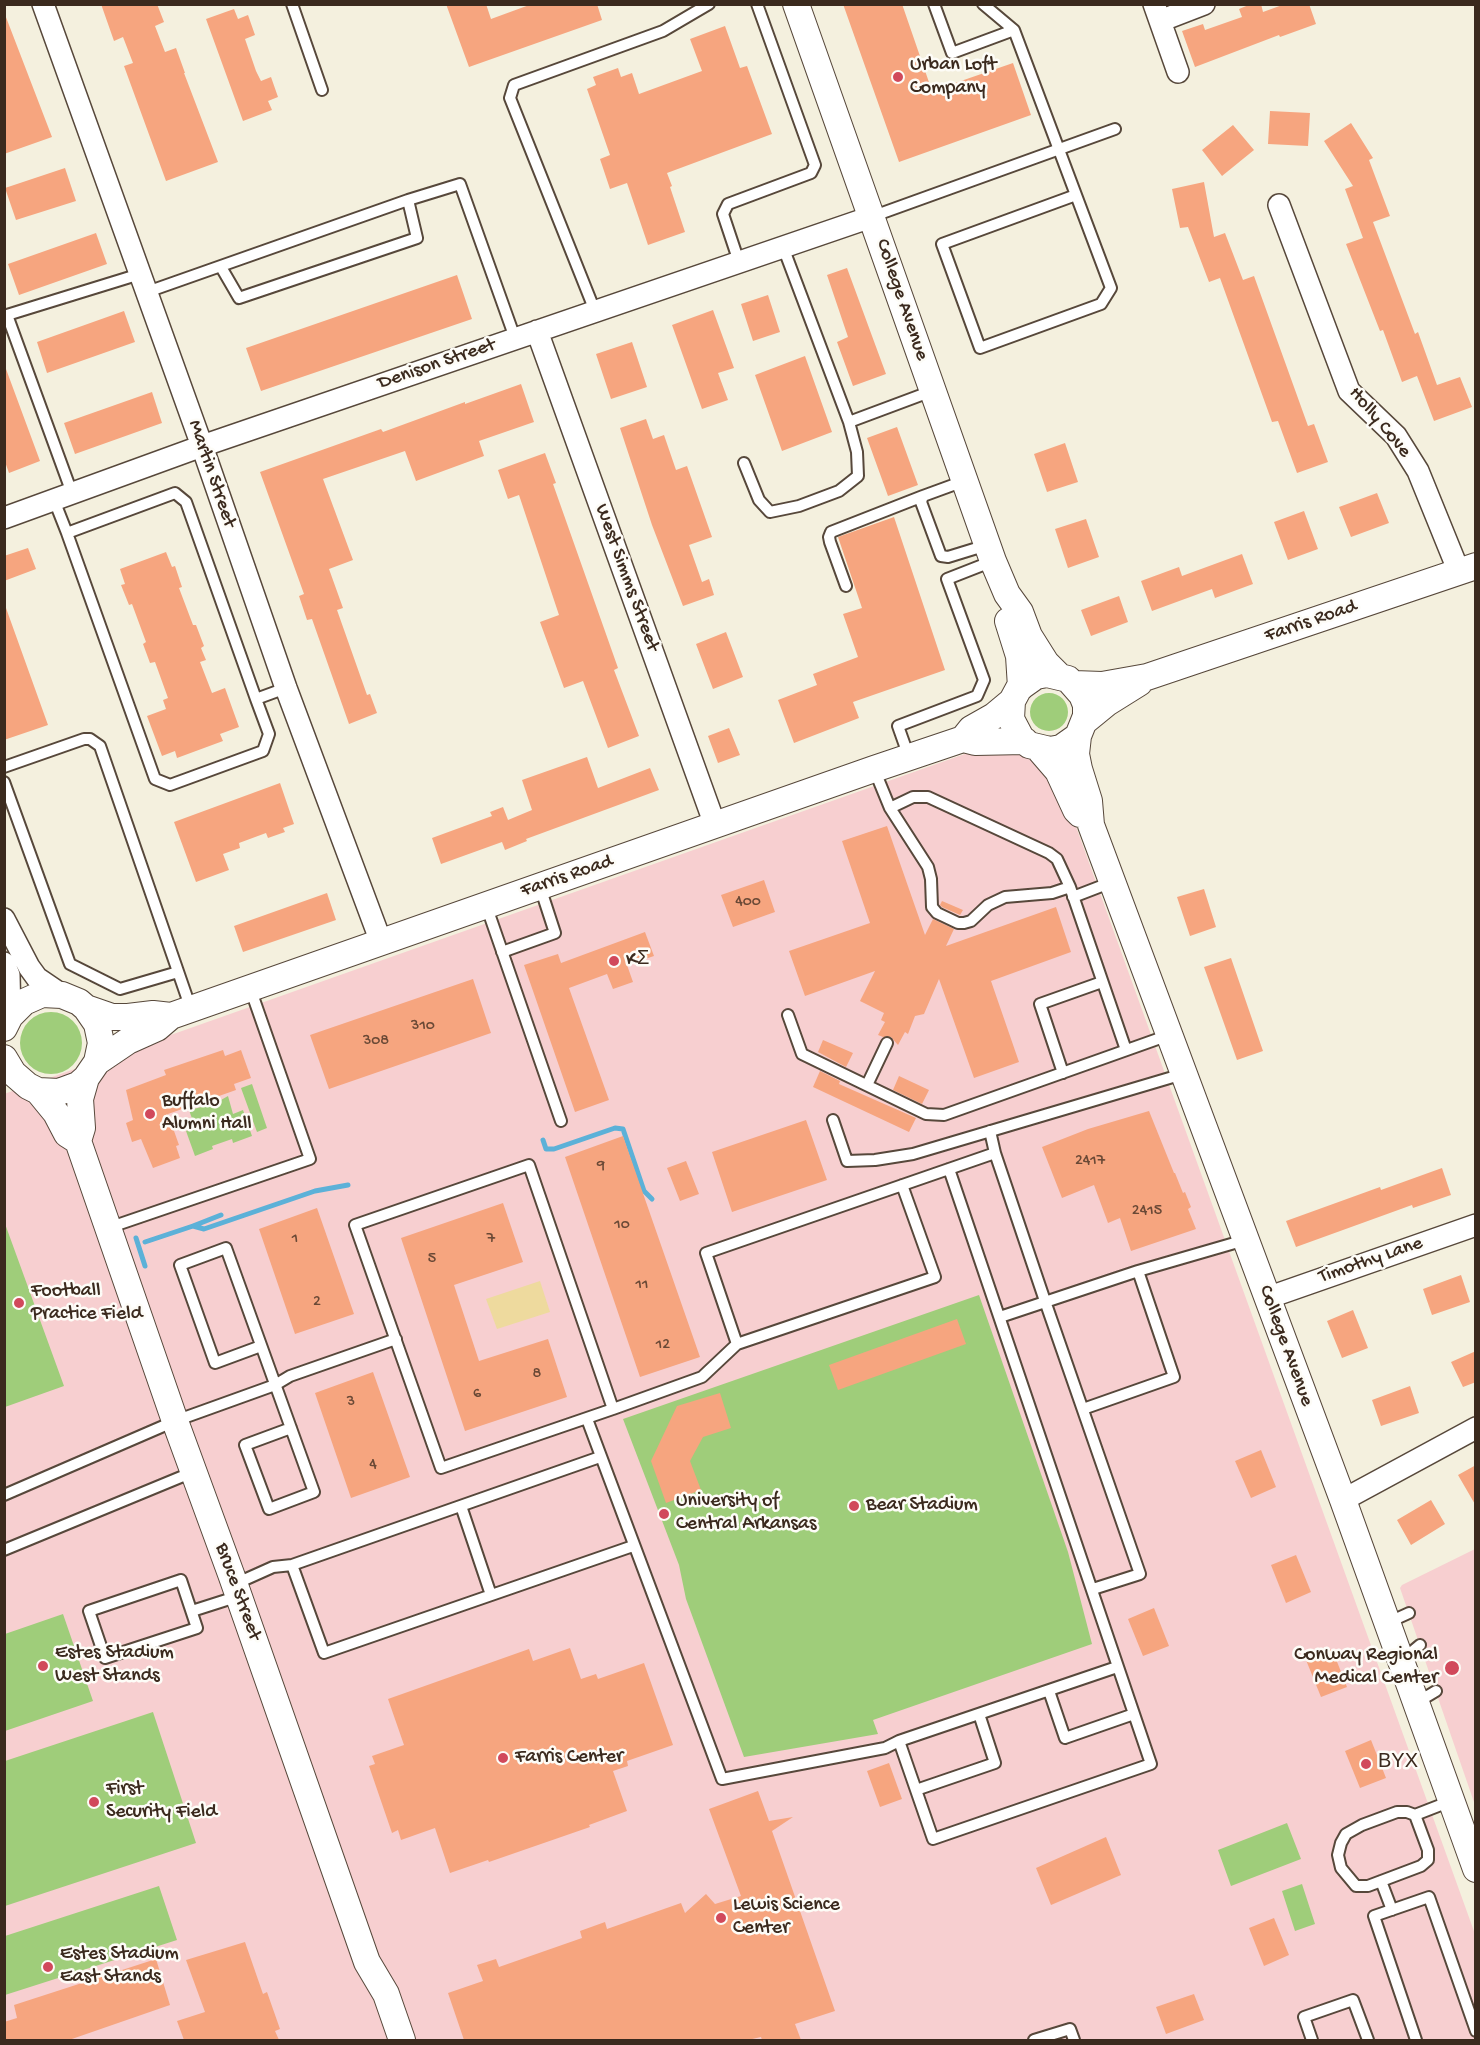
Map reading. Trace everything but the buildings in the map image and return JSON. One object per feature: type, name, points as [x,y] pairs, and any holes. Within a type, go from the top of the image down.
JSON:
[{"type":"street","name":"Martin Street","points":[[43,4],[202,446],[286,688],[381,942]]},
{"type":"street","name":"College Avenue","points":[[796,4],[1006,594],[1020,612],[1037,650],[1066,680]]},
{"type":"street","points":[[1178,72],[1157,13],[1204,4]]},
{"type":"street","name":"Holly Cove","points":[[1279,205],[1349,392],[1396,436],[1418,471],[1467,569]]},
{"type":"street","name":"Denison Street","points":[[4,518],[202,446],[871,217]]},
{"type":"street","name":"West Simms Street","points":[[537,331],[715,825]]},
{"type":"street","name":"Farris Road","points":[[1066,680],[1101,685],[1147,677],[1467,569]]},
{"type":"street","name":"College Avenue","points":[[1006,594],[1006,616],[1019,656],[1016,694]]},
{"type":"street","points":[[1047,674],[1066,680],[1082,695],[1086,705],[1082,729],[1061,748],[1050,750],[1032,745],[1015,729],[1011,719],[1016,694],[1036,676],[1047,674]]},
{"type":"street","name":"Farris Road","points":[[1082,729],[1107,703],[1147,677]]},
{"type":"street","name":"Farris Road","points":[[963,739],[971,729],[994,716],[1016,694]]},
{"type":"street","name":"College Avenue","points":[[1082,729],[1077,754],[1089,801],[1091,825],[1343,1500],[1398,1618],[1426,1697],[1452,1801],[1476,1869]]},
{"type":"street","name":"Farris Road","points":[[23,1088],[59,1092],[78,1085],[92,1070],[128,1041],[157,1028],[181,1012],[909,757],[963,739],[975,742],[1032,745]]},
{"type":"street","name":"College Avenue","points":[[1032,745],[1058,771],[1076,810],[1091,825]]},
{"type":"street","points":[[4,919],[37,978],[62,994]]},
{"type":"street","points":[[4,963],[9,975],[7,1022]]},
{"type":"street","points":[[7,1022],[16,1008],[33,997],[42,994],[62,994]]},
{"type":"street","name":"Farris Road","points":[[62,994],[99,1014],[121,1017],[181,1012]]},
{"type":"street","name":"Bruce Street","points":[[86,1008],[93,1016],[100,1033],[101,1043],[80,1099],[82,1128],[78,1141],[367,1962],[386,1994],[402,2040]]},
{"type":"street","name":"Bruce Street","points":[[4,1058],[23,1088],[56,1113],[67,1134],[78,1141]]},
{"type":"street","name":"Timothy Lane","points":[[1267,1298],[1476,1225]]},
{"type":"street","points":[[1343,1500],[1476,1428]]},
{"type":"lane","points":[[292,4],[322,90]]},
{"type":"lane","points":[[595,311],[510,98],[514,85],[663,31],[709,4]]},
{"type":"lane","points":[[739,262],[723,214],[728,204],[810,173],[815,165],[758,4]]},
{"type":"lane","points":[[934,4],[952,53],[1014,30]]},
{"type":"lane","points":[[983,4],[1014,30],[1111,288],[1101,304],[980,348],[942,244],[1076,195]]},
{"type":"lane","points":[[871,217],[1115,129]]},
{"type":"lane","points":[[67,533],[175,493],[186,502],[269,734],[263,751],[170,785],[155,779],[67,533],[63,496],[7,315],[220,267],[408,200],[460,184],[515,338]]},
{"type":"lane","points":[[220,267],[239,298],[417,238],[408,200]]},
{"type":"lane","points":[[744,463],[759,500],[770,512],[799,506],[839,491],[858,476],[857,452],[849,422],[783,247]]},
{"type":"lane","points":[[849,422],[933,391]]},
{"type":"lane","points":[[846,586],[830,542],[831,532],[965,481]]},
{"type":"lane","points":[[923,496],[921,501],[941,556],[990,553]]},
{"type":"lane","points":[[909,757],[898,726],[977,696],[984,680],[947,579],[990,553]]},
{"type":"lane","points":[[256,699],[286,688]]},
{"type":"lane","points":[[4,767],[84,739],[95,741],[100,746],[178,972],[181,1012]]},
{"type":"lane","points":[[874,769],[890,808],[928,867],[932,907],[937,913],[958,923],[971,921],[988,905],[1005,897],[1071,892],[1112,882]]},
{"type":"lane","points":[[4,782],[70,964],[120,989],[178,972]]},
{"type":"lane","points":[[890,808],[914,797],[928,797],[1058,859],[1126,1050]]},
{"type":"lane","points":[[502,952],[555,933],[540,886]]},
{"type":"lane","points":[[486,905],[561,1121]]},
{"type":"lane","points":[[1063,1073],[1040,1004],[1102,982]]},
{"type":"lane","points":[[108,1228],[310,1159],[250,988]]},
{"type":"lane","points":[[788,1015],[802,1054],[926,1114],[944,1115],[1169,1035]]},
{"type":"lane","points":[[867,1085],[887,1042]]},
{"type":"lane","points":[[833,1120],[847,1161],[913,1154],[1184,1074]]},
{"type":"lane","points":[[990,1131],[995,1154],[1140,1574],[1093,1589]]},
{"type":"lane","points":[[737,1344],[706,1253],[995,1154]]},
{"type":"lane","points":[[613,1409],[529,1165],[355,1226],[441,1468],[586,1419],[702,1377],[737,1344],[935,1276],[902,1185]]},
{"type":"lane","points":[[899,1741],[933,1839],[1151,1764],[949,1169]]},
{"type":"lane","points":[[1000,1317],[1138,1271],[1245,1240]]},
{"type":"lane","points":[[261,1346],[215,1363],[180,1265],[226,1248],[315,1492],[269,1509],[245,1445],[291,1428]]},
{"type":"lane","points":[[1083,1409],[1174,1377],[1138,1271]]},
{"type":"lane","points":[[4,1495],[175,1421],[275,1385],[290,1376],[396,1339]]},
{"type":"lane","points":[[586,1419],[722,1779],[885,1748],[899,1741],[1117,1667]]},
{"type":"lane","points":[[192,1611],[237,1590],[273,1567],[292,1565],[600,1457]]},
{"type":"lane","points":[[4,1550],[193,1472]]},
{"type":"lane","points":[[461,1506],[492,1595]]},
{"type":"lane","points":[[292,1565],[324,1653],[633,1546]]},
{"type":"lane","points":[[181,1580],[192,1611],[197,1628],[105,1658],[89,1611],[181,1580]]},
{"type":"lane","points":[[1048,1690],[1065,1738],[1134,1714]]},
{"type":"lane","points":[[916,1790],[995,1763],[979,1714]]},
{"type":"lane","points":[[1415,1815],[1428,1850],[1428,1860],[1421,1866],[1368,1886],[1356,1886],[1341,1868],[1338,1855],[1346,1834],[1397,1812],[1415,1815],[1452,1801]]},
{"type":"lane","points":[[1381,1881],[1392,1910]]},
{"type":"lane","points":[[1416,2040],[1374,1916],[1429,1897],[1476,2031]]},
{"type":"lane","points":[[1312,2040],[1304,2018],[1353,2000],[1368,2040]]},
{"type":"lane","points":[[1034,2040],[1070,2029],[1074,2040]]},
{"type":"shaded area","name":"University of Central Arkansas","points":[[1013,749],[1042,762],[1065,796],[1475,1934],[1475,2040],[5,2040],[4,1094],[976,750]]},
{"type":"shaded area","name":"Conway Regional Medical Center","points":[[1475,1549],[1475,1805],[1400,1588]]},
{"type":"green space","points":[[1049,693],[1063,698],[1068,712],[1063,726],[1049,731],[1035,726],[1030,712],[1035,698]]},
{"type":"green space","points":[[51,1012],[63,1014],[73,1021],[80,1031],[82,1043],[80,1055],[73,1065],[63,1072],[51,1074],[39,1072],[29,1065],[22,1055],[20,1043],[22,1031],[29,1021],[39,1014]]},
{"type":"green space","points":[[252,1084],[267,1128],[257,1132],[241,1088]]},
{"type":"green space","points":[[228,1096],[233,1114],[243,1110],[252,1136],[233,1143],[232,1139],[212,1146],[213,1149],[195,1156],[186,1131],[195,1127],[189,1110],[214,1104]]},
{"type":"green space","name":"Football Practice Field","points":[[4,1221],[64,1386],[5,1407],[4,1407]]},
{"type":"green space","name":"Bear Stadium","points":[[979,1295],[1068,1552],[1092,1644],[873,1720],[878,1734],[744,1757],[686,1599],[679,1565],[623,1419]]},
{"type":"green space","name":"Estes Stadium West Stands","points":[[63,1614],[93,1701],[5,1731],[5,1634]]},
{"type":"green space","name":"First Security Field","points":[[153,1712],[196,1843],[5,1906],[5,1761]]},
{"type":"green space","points":[[1287,1823],[1301,1859],[1231,1886],[1218,1850]]},
{"type":"green space","points":[[1302,1884],[1315,1924],[1295,1931],[1282,1891]]},
{"type":"green space","name":"Estes Stadium East Stands","points":[[159,1886],[177,1940],[5,1995],[5,1936]]},
{"type":"sand","points":[[540,1281],[550,1312],[497,1329],[486,1299]]},
{"type":"waterway","points":[[543,1140],[546,1149],[554,1149],[615,1128],[623,1129],[644,1191],[652,1199]]},
{"type":"waterway","points":[[145,1242],[193,1226],[204,1229],[315,1191],[348,1185]]},
{"type":"waterway","points":[[193,1226],[221,1215]]},
{"type":"waterway","points":[[136,1238],[145,1266]]},
{"type":"place","name":"Urban Loft Company","points":[[898,77]]},
{"type":"place","name":"KΣ","points":[[614,961]]},
{"type":"place","name":"Buffalo Alumni Hall","points":[[150,1114]]},
{"type":"place","name":"Football Practice Field","points":[[19,1303]]},
{"type":"place","name":"Bear Stadium","points":[[854,1506]]},
{"type":"place","name":"University of Central Arkansas","points":[[664,1514]]},
{"type":"place","name":"Estes Stadium West Stands","points":[[43,1666]]},
{"type":"place","name":"Conway Regional Medical Center","points":[[1452,1668]]},
{"type":"place","name":"Farris Center","points":[[503,1758]]},
{"type":"place","name":"ΒΥΧ","points":[[1366,1764]]},
{"type":"place","name":"First Security Field","points":[[94,1802]]},
{"type":"place","name":"Lewis Science Center","points":[[721,1918]]},
{"type":"place","name":"Estes Stadium East Stands","points":[[48,1967]]}]
